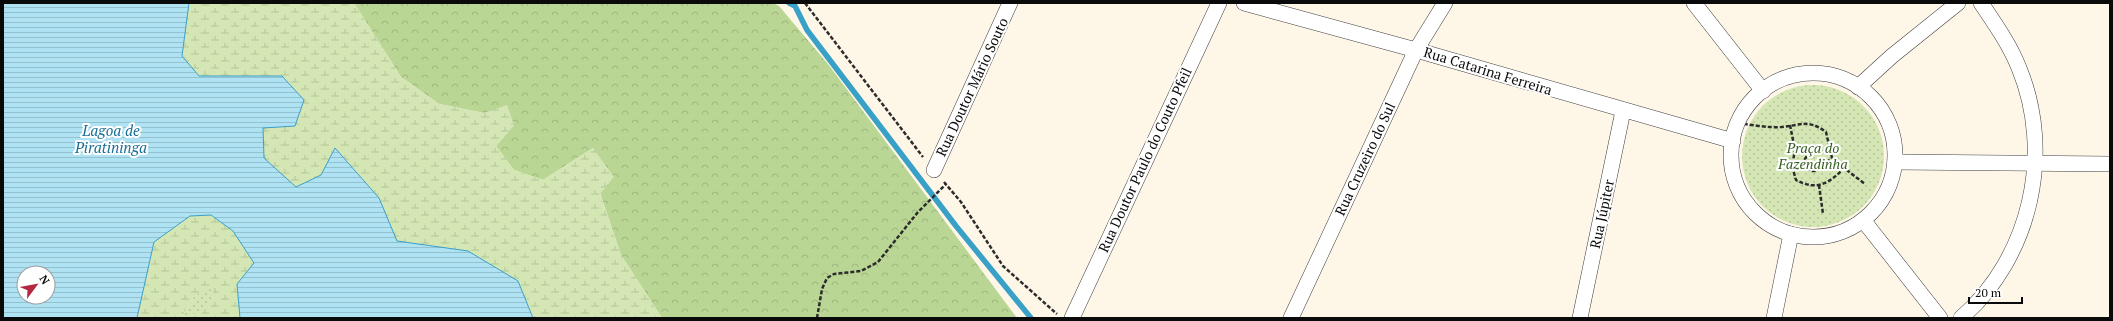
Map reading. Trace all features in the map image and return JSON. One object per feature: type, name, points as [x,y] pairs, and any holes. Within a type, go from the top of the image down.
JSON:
[{"type":"street","name":"Rua Doutor Mário Souto","points":[[934,170],[1010,3]]},
{"type":"street","name":"Rua Doutor Paulo do Couto Pfeil","points":[[1072,318],[1219,3]]},
{"type":"street","name":"Rua Catarina Ferreira","points":[[1244,3],[1416,50],[1733,142]]},
{"type":"street","name":"Rua Cruzeiro do Sul","points":[[1291,318],[1416,50],[1445,3]]},
{"type":"street","points":[[1694,3],[1763,91]]},
{"type":"street","points":[[1858,87],[1892,56],[1958,3]]},
{"type":"street","points":[[1961,318],[1989,288],[2005,264],[2018,238],[2028,211],[2035,162],[2034,124],[2028,96],[2019,68],[2007,42],[1981,3]]},
{"type":"street","points":[[1810,74],[1835,77],[1858,87],[1879,107],[1892,133],[1895,162],[1890,184],[1872,213],[1844,231],[1824,237],[1791,234],[1765,221],[1744,199],[1732,165],[1733,142],[1738,123],[1753,100],[1763,91],[1785,78],[1810,74]]},
{"type":"street","name":"Rua Júpiter","points":[[1580,318],[1623,111]]},
{"type":"street","points":[[1895,162],[2035,162],[2110,164]]},
{"type":"street","points":[[1863,220],[1940,318]]},
{"type":"street","points":[[1774,318],[1791,234]]},
{"type":"path","points":[[1738,123],[1781,127],[1800,123],[1815,124],[1826,132],[1832,158],[1816,171],[1810,171],[1805,159],[1807,156]]},
{"type":"path","points":[[1790,125],[1794,150],[1792,166],[1796,180],[1807,186],[1819,185],[1830,182],[1844,168],[1865,184]]},
{"type":"path","points":[[818,318],[822,289],[827,278],[834,274],[861,271],[878,262],[918,212],[946,184]]},
{"type":"path","points":[[1819,185],[1823,214]]},
{"type":"green space","points":[[189,3],[354,3],[401,77],[439,104],[484,113],[507,105],[514,125],[496,146],[514,170],[543,180],[593,148],[614,177],[600,194],[621,255],[662,318],[533,318],[518,281],[468,251],[397,242],[379,198],[335,148],[321,175],[296,188],[264,158],[263,128],[242,76],[199,76],[182,56]]},
{"type":"green space","points":[[354,3],[773,3],[779,6],[828,64],[1017,318],[662,318],[621,255],[600,193],[593,148],[543,180],[514,170],[496,146],[514,125],[484,113],[439,104],[401,77]]},
{"type":"green space","name":"Praça do Fazendinha","points":[[1806,85],[1820,85],[1847,93],[1868,111],[1879,129],[1883,142],[1883,170],[1876,190],[1858,211],[1847,219],[1834,224],[1820,227],[1806,227],[1779,219],[1758,201],[1750,190],[1745,177],[1742,163],[1742,149],[1750,122],[1768,101],[1779,93],[1792,88]]},
{"type":"green space","points":[[211,215],[233,231],[254,263],[237,284],[240,318],[189,318],[192,314],[194,297],[181,318],[137,318],[154,242],[190,216]]},
{"type":"green space","points":[[206,288],[213,290],[213,298],[202,313],[192,314],[189,318],[181,318],[194,297]]},
{"type":"water","name":"Lagoa de Piratininga","points":[[3,3],[189,3],[182,56],[199,76],[282,76],[304,100],[295,126],[263,128],[264,158],[296,187],[321,175],[335,148],[379,198],[397,241],[468,251],[518,281],[533,318],[240,318],[237,284],[254,263],[233,231],[211,215],[190,216],[154,242],[137,318],[3,318]]},
{"type":"waterway","points":[[789,3],[795,6],[807,30],[956,226],[1031,318]]}]
